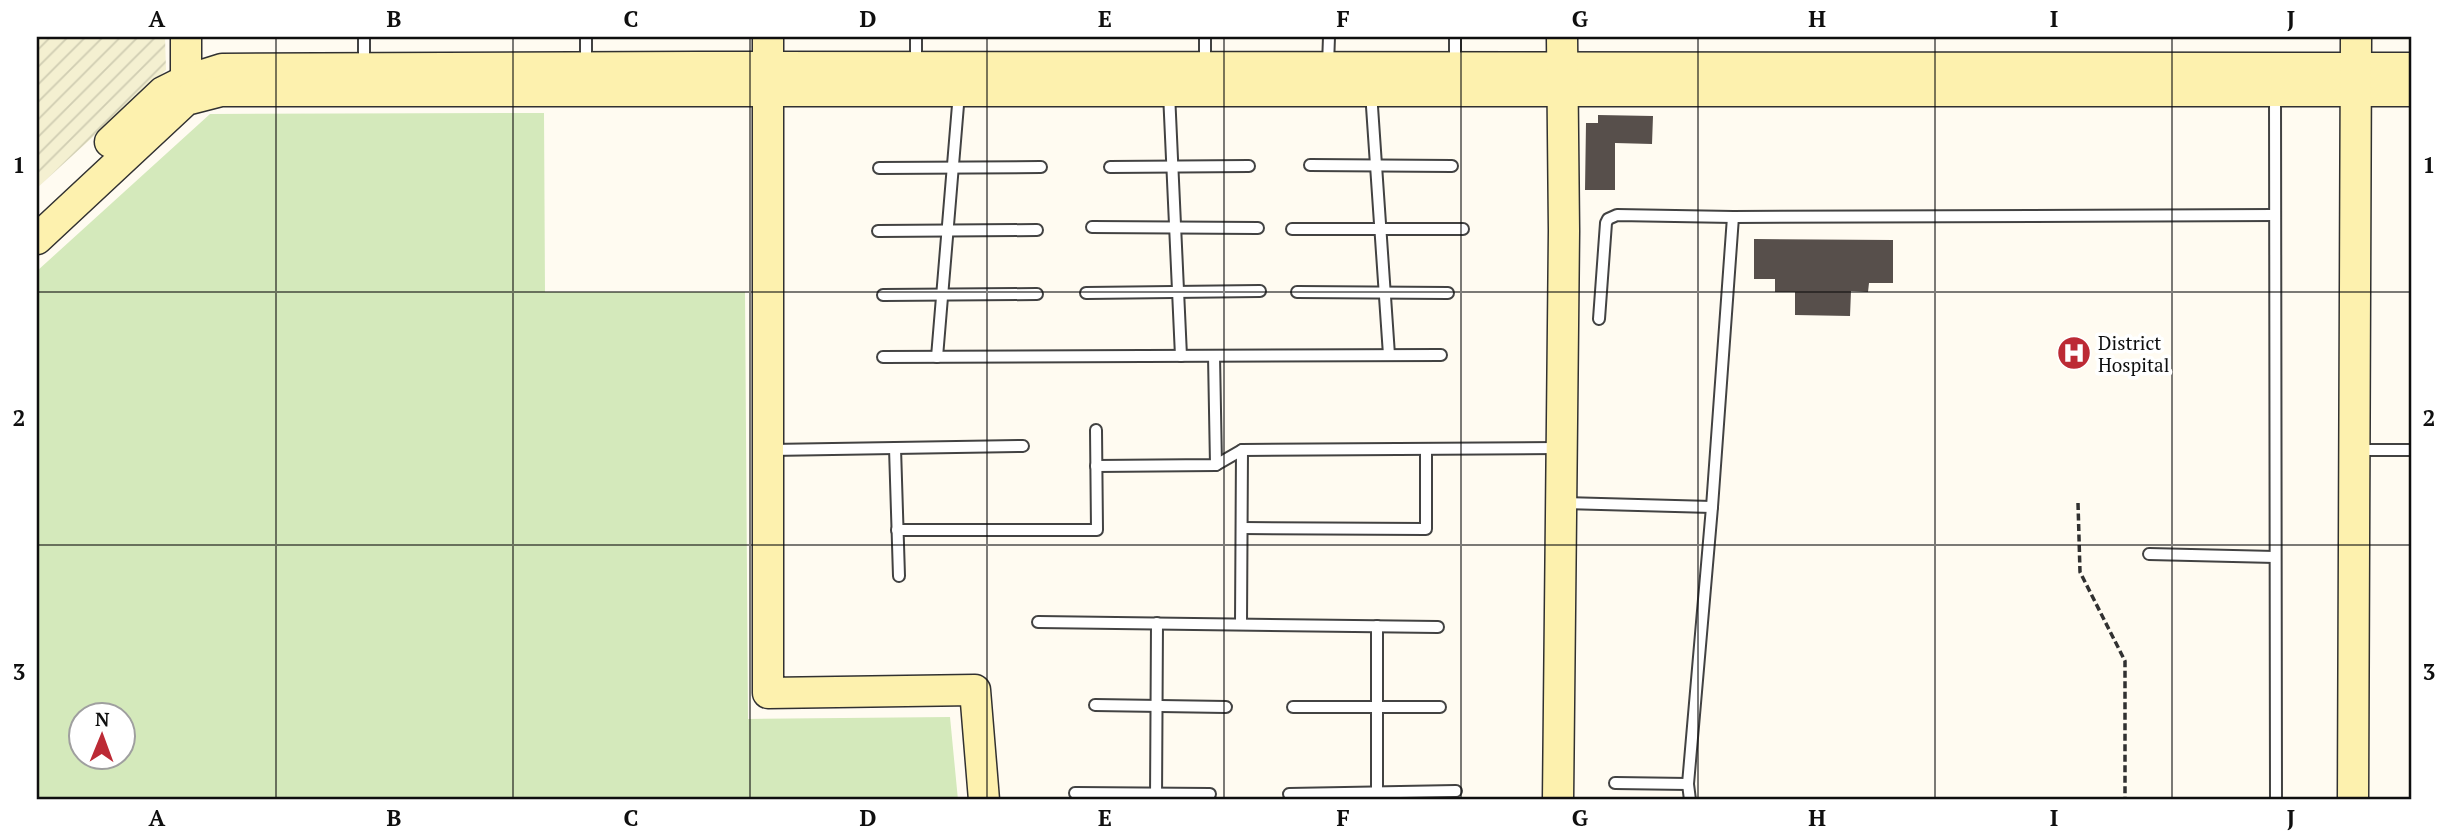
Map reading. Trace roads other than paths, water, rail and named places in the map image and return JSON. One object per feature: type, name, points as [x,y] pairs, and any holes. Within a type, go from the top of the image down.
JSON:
[{"type":"street","points":[[186,37],[186,90]]},
{"type":"street","points":[[768,37],[768,693],[975,690],[984,800]]},
{"type":"street","points":[[1558,800],[1564,231],[1562,37]]},
{"type":"street","points":[[2353,800],[2356,37]]},
{"type":"street","points":[[37,239],[186,90],[222,69],[586,67],[959,90],[1371,90],[1562,79],[2356,79],[2411,91]]},
{"type":"street","points":[[37,212],[163,92],[186,90],[768,78],[916,67],[1455,67],[1562,79],[2275,91],[2411,68]]},
{"type":"lane","points":[[364,37],[364,68]]},
{"type":"lane","points":[[586,37],[586,67]]},
{"type":"lane","points":[[916,37],[916,67]]},
{"type":"lane","points":[[1205,37],[1205,67]]},
{"type":"lane","points":[[1328,67],[1329,37]]},
{"type":"lane","points":[[1455,37],[1455,67]]},
{"type":"lane","points":[[937,357],[959,90]]},
{"type":"lane","points":[[1169,90],[1181,356]]},
{"type":"lane","points":[[1371,90],[1389,355]]},
{"type":"lane","points":[[2275,91],[2276,800]]},
{"type":"lane","points":[[1310,165],[1452,166]]},
{"type":"lane","points":[[1110,167],[1248,166]]},
{"type":"lane","points":[[879,168],[1041,167]]},
{"type":"lane","points":[[1599,319],[1606,223],[1617,215],[2275,215]]},
{"type":"lane","points":[[1690,800],[1688,783],[1733,217]]},
{"type":"lane","points":[[1092,227],[1258,228]]},
{"type":"lane","points":[[1292,229],[1463,229]]},
{"type":"lane","points":[[878,232],[1037,230]]},
{"type":"lane","points":[[1086,293],[1260,291]]},
{"type":"lane","points":[[1297,292],[1448,293]]},
{"type":"lane","points":[[883,295],[1037,294]]},
{"type":"lane","points":[[883,357],[1441,355]]},
{"type":"lane","points":[[1214,356],[1216,465]]},
{"type":"lane","points":[[897,530],[1097,530],[1096,430]]},
{"type":"lane","points":[[768,450],[1023,446]]},
{"type":"lane","points":[[895,448],[899,576]]},
{"type":"lane","points":[[1096,466],[1216,465],[1242,450],[1562,448]]},
{"type":"lane","points":[[1242,528],[1426,529],[1426,449]]},
{"type":"lane","points":[[1241,624],[1242,450]]},
{"type":"lane","points":[[2355,450],[2411,450]]},
{"type":"lane","points":[[1561,503],[1712,507]]},
{"type":"lane","points":[[2149,554],[2276,556]]},
{"type":"lane","points":[[1038,622],[1438,627]]},
{"type":"lane","points":[[1156,797],[1157,624]]},
{"type":"lane","points":[[1377,626],[1377,797]]},
{"type":"lane","points":[[1095,705],[1226,706]]},
{"type":"lane","points":[[1293,707],[1440,707]]},
{"type":"lane","points":[[1615,783],[1688,783]]},
{"type":"lane","points":[[1289,794],[1377,797],[1456,792]]},
{"type":"lane","points":[[1075,793],[1156,797],[1210,794]]},
{"type":"place","name":"District Hospital","points":[[2074,353]]}]
